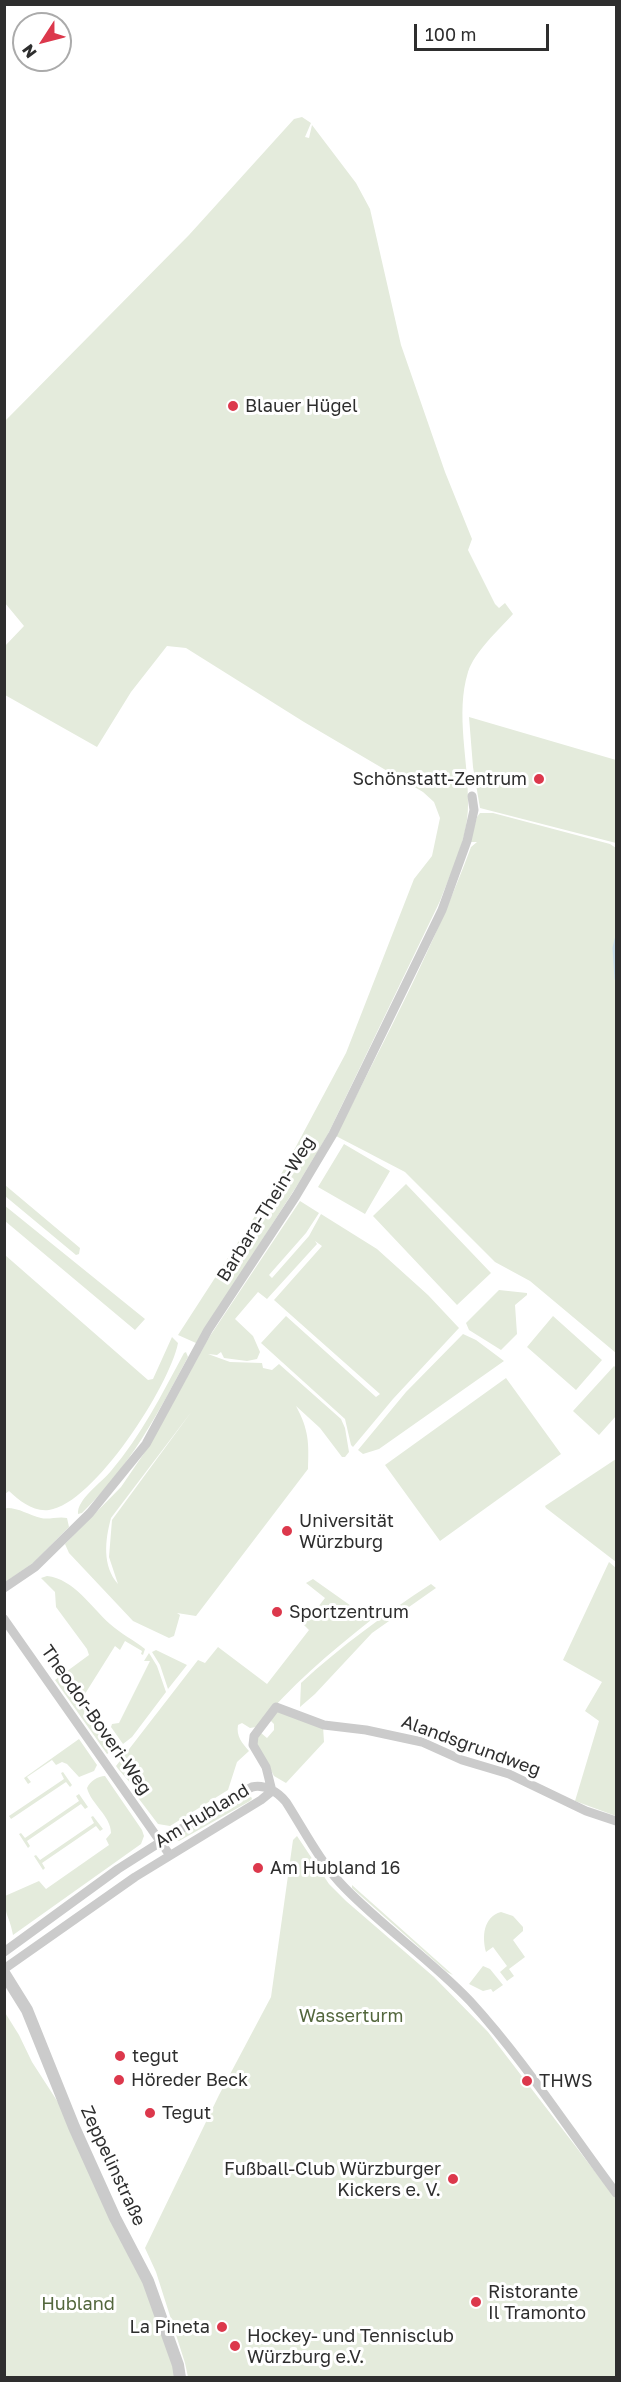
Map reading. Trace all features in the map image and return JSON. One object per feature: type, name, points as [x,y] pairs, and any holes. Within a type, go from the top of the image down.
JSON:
[{"type":"street","name":"Barbara-Thein-Weg","points":[[4,1588],[35,1567],[90,1513],[121,1478],[146,1444],[208,1330],[302,1188],[333,1134],[442,910],[471,826],[474,810],[471,796]]},
{"type":"street","name":"Theodor-Boveri-Weg","points":[[4,1619],[169,1854]]},
{"type":"street","name":"Alandsgrundweg","points":[[272,1791],[266,1767],[253,1744],[254,1736],[276,1707],[324,1725],[366,1730],[422,1742],[462,1760],[509,1774],[586,1810],[616,1821]]},
{"type":"street","name":"Am Hubland","points":[[4,1952],[160,1841],[252,1787],[261,1786],[272,1791],[261,1800],[169,1854],[4,1971]]},
{"type":"street","points":[[272,1791],[286,1802],[344,1887],[446,1978],[483,2016],[616,2193]]},
{"type":"street","name":"Zeppelinstraße","points":[[4,1971],[27,2010],[88,2160],[148,2281],[178,2365],[180,2378]]},
{"type":"green space","points":[[302,117],[311,123],[305,137],[309,138],[312,125],[356,183],[370,209],[401,345],[445,472],[472,539],[468,550],[495,604],[499,608],[505,603],[513,614],[481,649],[468,672],[463,704],[468,789],[467,817],[458,854],[440,901],[328,1134],[196,1343],[178,1335],[277,1182],[346,1053],[414,879],[432,856],[440,818],[434,802],[423,792],[304,722],[186,648],[167,646],[131,692],[97,747],[5,695],[4,647],[24,626],[5,603],[5,421],[189,235],[294,119]]},
{"type":"green space","points":[[469,717],[616,760],[616,843],[480,808],[473,767]]},
{"type":"green space","points":[[480,813],[493,813],[610,844],[616,848],[616,1353],[530,1281],[495,1262],[405,1172],[336,1136],[425,957],[471,847],[477,842],[470,842]]},
{"type":"green space","points":[[344,1144],[390,1171],[365,1214],[318,1187]]},
{"type":"green space","points":[[406,1184],[491,1273],[457,1305],[373,1216]]},
{"type":"green space","points":[[5,1185],[80,1248],[79,1254],[76,1255],[5,1196]]},
{"type":"green space","points":[[300,1201],[319,1213],[306,1233],[269,1275],[272,1278],[309,1236],[321,1214],[377,1249],[428,1295],[459,1328],[393,1399],[353,1447],[345,1419],[261,1343],[286,1316],[376,1397],[380,1394],[274,1300],[322,1246],[315,1241],[317,1244],[267,1299],[258,1292],[235,1319],[253,1336],[260,1352],[257,1359],[247,1361],[224,1358],[221,1352],[217,1355],[208,1354],[230,1362],[262,1363],[263,1368],[272,1370],[279,1364],[341,1419],[349,1452],[342,1457],[320,1428],[296,1406],[304,1422],[307,1437],[308,1469],[196,1616],[177,1613],[180,1615],[174,1636],[169,1638],[133,1621],[69,1553],[65,1544],[121,1487],[151,1443],[208,1339]],"holes":[[[192,1411],[112,1520],[109,1557],[118,1584],[109,1569],[106,1552],[111,1518]]]},
{"type":"green space","points":[[4,1205],[145,1319],[135,1330],[5,1221]]},
{"type":"green space","points":[[5,1255],[148,1380],[153,1379],[172,1337],[178,1343],[172,1362],[146,1413],[107,1466],[87,1487],[67,1503],[49,1510],[32,1508],[9,1491],[5,1494]]},
{"type":"green space","points":[[499,1290],[527,1293],[515,1305],[517,1334],[501,1350],[469,1330],[466,1323]]},
{"type":"green space","points":[[553,1316],[602,1360],[576,1390],[527,1347]]},
{"type":"green space","points":[[463,1334],[476,1340],[504,1361],[379,1449],[363,1454],[358,1450],[406,1392]]},
{"type":"green space","points":[[186,1352],[188,1357],[165,1400],[129,1458],[99,1495],[82,1513],[78,1514],[85,1497],[111,1471],[132,1444]]},
{"type":"green space","points":[[614,1366],[616,1368],[616,1416],[599,1435],[573,1411]]},
{"type":"green space","points":[[506,1378],[561,1454],[440,1541],[385,1465]]},
{"type":"green space","points":[[616,1459],[616,1562],[545,1506]]},
{"type":"green space","points":[[7,1508],[47,1519],[67,1518],[69,1527],[33,1563],[4,1583],[4,1510]]},
{"type":"green space","points":[[609,1562],[616,1568],[616,1816],[575,1801],[599,1721],[585,1711],[602,1682],[563,1660]]},
{"type":"green space","points":[[47,1576],[66,1582],[110,1624],[145,1649],[143,1655],[142,1651],[125,1641],[120,1650],[115,1646],[78,1705],[86,1706],[84,1713],[93,1725],[97,1720],[100,1725],[96,1729],[108,1745],[113,1743],[113,1750],[107,1754],[55,1680],[89,1655],[56,1607],[55,1592],[41,1578]]},
{"type":"green space","points":[[313,1579],[371,1620],[311,1670],[256,1727],[250,1728],[242,1723],[238,1725],[239,1736],[249,1751],[237,1762],[228,1790],[170,1826],[158,1824],[116,1766],[198,1660],[205,1663],[218,1647],[267,1684],[309,1630],[304,1625],[325,1598],[306,1583]]},
{"type":"green space","points":[[431,1584],[436,1588],[372,1633],[300,1707],[301,1683],[364,1631]]},
{"type":"green space","points":[[156,1650],[187,1665],[168,1689],[160,1665],[152,1652]]},
{"type":"green space","points":[[149,1653],[157,1666],[166,1692],[132,1737],[123,1744],[111,1727],[112,1724],[119,1723],[150,1661],[144,1661]]},
{"type":"green space","points":[[277,1711],[323,1726],[324,1742],[286,1783],[274,1776],[256,1742],[261,1733],[267,1738],[274,1730],[274,1724],[269,1719]]},
{"type":"green space","points":[[79,1739],[97,1765],[94,1771],[79,1777],[67,1764],[62,1762],[56,1765],[52,1760],[27,1777],[31,1782],[28,1784],[24,1778]]},
{"type":"green space","points":[[63,1772],[72,1785],[70,1787],[66,1782],[11,1819],[9,1816],[64,1779],[61,1773]]},
{"type":"green space","points":[[105,1776],[142,1830],[144,1836],[141,1844],[13,1935],[6,1912],[5,1896],[39,1881],[46,1889],[109,1845],[106,1839],[111,1833],[108,1821],[87,1788],[94,1779]]},
{"type":"green space","points":[[79,1794],[88,1807],[85,1809],[81,1804],[27,1841],[30,1846],[28,1848],[19,1834],[21,1833],[25,1838],[79,1801],[76,1796]]},
{"type":"green space","points":[[250,1794],[252,1799],[250,1801],[179,1841],[170,1841],[190,1827]]},
{"type":"green space","points":[[93,1816],[103,1829],[100,1831],[96,1826],[42,1863],[45,1868],[43,1870],[34,1856],[36,1855],[40,1860],[94,1823],[91,1817]]},
{"type":"green space","name":"Wasserturm","points":[[297,1836],[329,1884],[434,1977],[488,2032],[616,2199],[616,2377],[188,2377],[156,2272],[145,2248],[219,2095],[271,1997],[293,1840]]},
{"type":"green space","points":[[352,1885],[453,1975],[352,1888]]},
{"type":"green space","points":[[501,1912],[513,1916],[523,1927],[523,1931],[513,1940],[525,1957],[509,1969],[514,1976],[507,1981],[500,1972],[507,1966],[493,1947],[486,1952],[484,1940],[485,1928],[490,1918]]},
{"type":"green space","points":[[483,1966],[490,1969],[503,1985],[493,1992],[491,1989],[483,1991],[469,1984]]},
{"type":"green space","name":"Hubland","points":[[4,2011],[32,2062],[74,2127],[148,2281],[179,2372],[172,2377],[5,2377]]},
{"type":"waterway","points":[[616,939],[614,948],[616,979]]},
{"type":"place","name":"Blauer Hügel","points":[[233,406]]},
{"type":"place","name":"Schönstatt-Zentrum","points":[[539,779]]},
{"type":"place","name":"Universität Würzburg","points":[[287,1531]]},
{"type":"place","name":"Sportzentrum","points":[[277,1612]]},
{"type":"place","name":"Am Hubland 16","points":[[258,1868]]},
{"type":"place","name":"tegut","points":[[120,2056]]},
{"type":"place","name":"Höreder Beck","points":[[119,2080]]},
{"type":"place","name":"THWS","points":[[527,2081]]},
{"type":"place","name":"Tegut","points":[[150,2113]]},
{"type":"place","name":"Fußball-Club Würzburger Kickers e. V.","points":[[453,2179]]},
{"type":"place","name":"Ristorante Il Tramonto","points":[[476,2302]]},
{"type":"place","name":"La Pineta","points":[[222,2327]]},
{"type":"place","name":"Hockey- und Tennisclub Würzburg e.V.","points":[[235,2346]]}]
